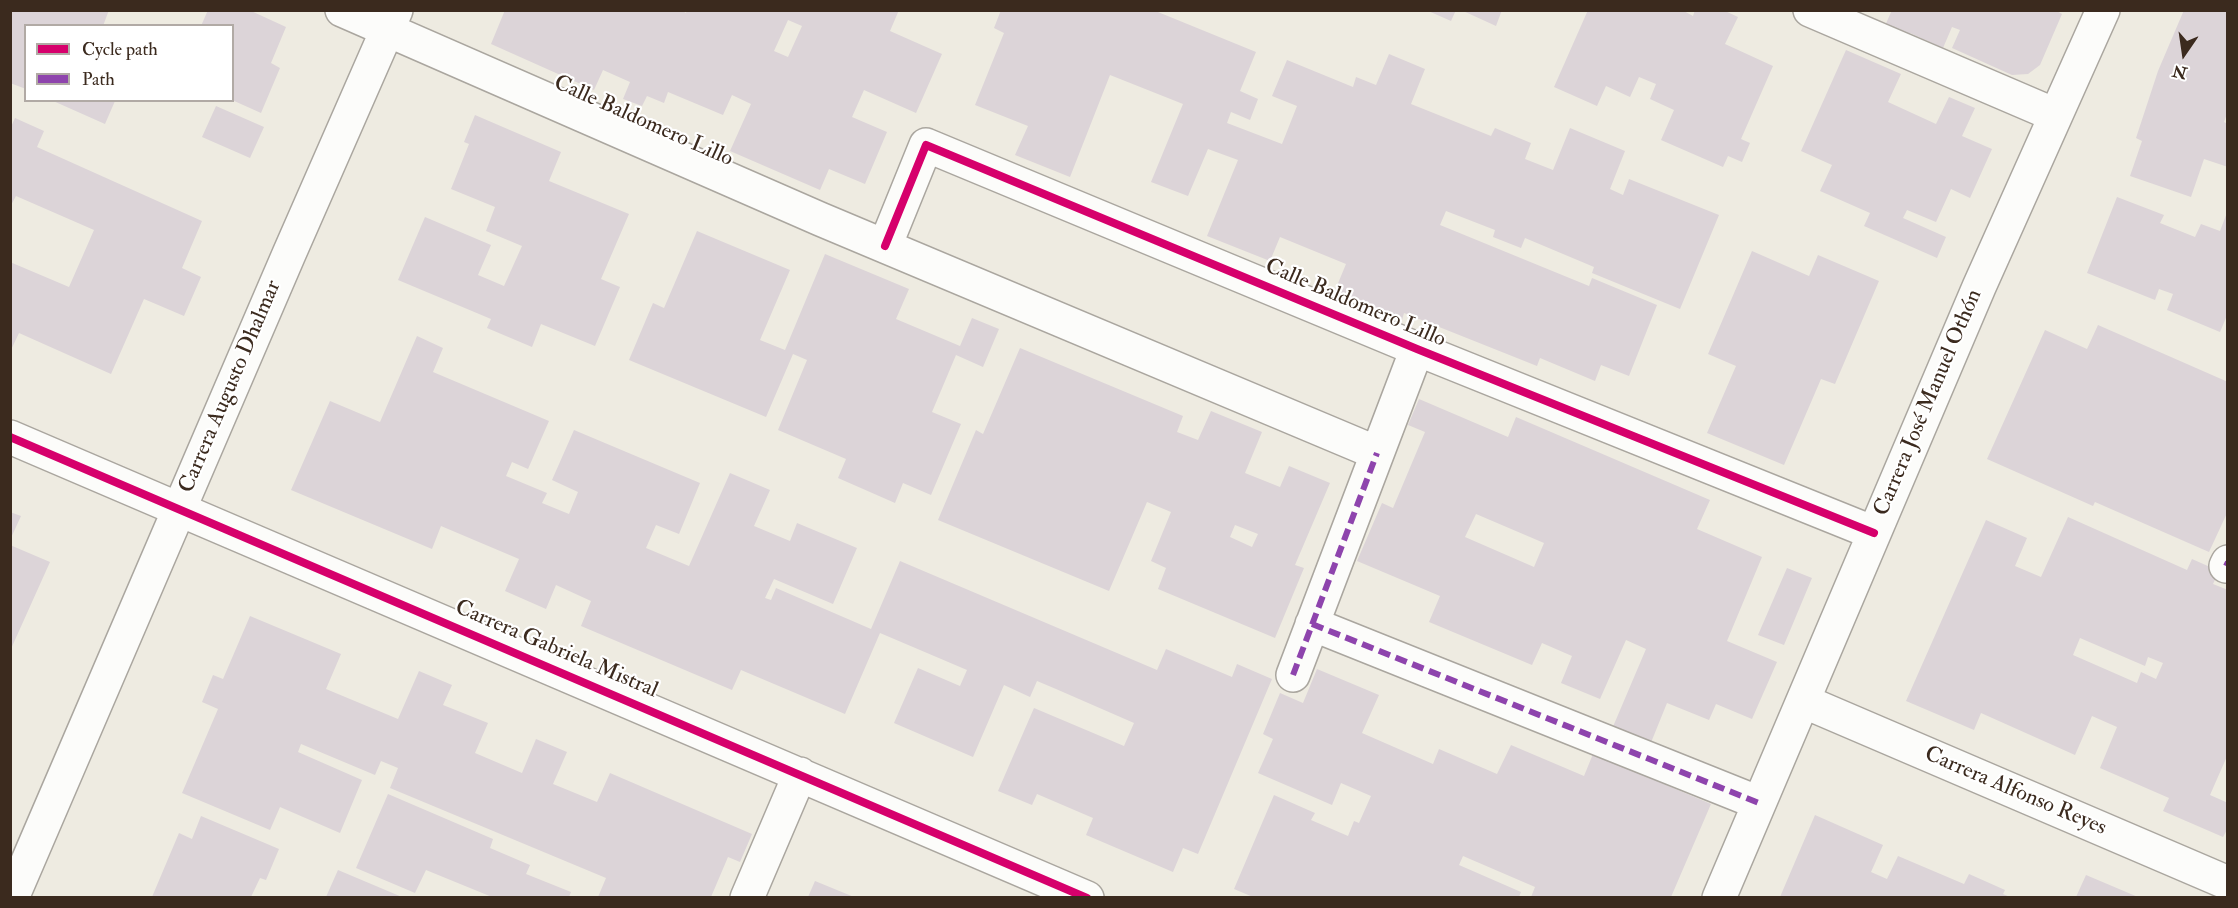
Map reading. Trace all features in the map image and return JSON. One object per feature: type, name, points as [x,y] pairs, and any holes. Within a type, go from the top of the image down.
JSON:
[{"type":"street","name":"Calle Baldomero Lillo","points":[[342,10],[392,21],[885,246],[1377,453],[1417,349]]},
{"type":"street","points":[[1810,10],[2055,116]]},
{"type":"street","name":"Carrera José Manuel Othón","points":[[1719,897],[1874,533],[2103,10]]},
{"type":"street","name":"Carrera Augusto Dhalmar","points":[[12,897],[178,508],[392,21]]},
{"type":"street","name":"Calle Baldomero Lillo","points":[[885,246],[926,145],[1417,349],[1874,533]]},
{"type":"street","name":"Carrera Gabriela Mistral","points":[[10,437],[1087,897]]},
{"type":"street","points":[[1293,675],[1377,453]]},
{"type":"street","points":[[1312,624],[1760,803]]},
{"type":"street","name":"Carrera Alfonso Reyes","points":[[1803,701],[2228,883]]},
{"type":"street","points":[[747,897],[800,774]]},
{"type":"building","points":[[10,10],[109,10],[104,24],[24,24],[24,88],[10,83]]},
{"type":"building","points":[[208,10],[249,10],[286,27],[271,63],[280,68],[261,113],[234,101],[234,24],[202,24]]},
{"type":"building","points":[[505,10],[681,10],[686,13],[687,10],[899,10],[890,31],[942,54],[916,113],[864,90],[852,117],[887,132],[865,184],[829,169],[820,190],[730,151],[751,104],[732,95],[723,115],[668,92],[664,103],[647,96],[642,106],[623,99],[630,82],[603,70],[594,90],[491,44]],"holes":[[[788,20],[802,26],[788,57],[774,51]]]},
{"type":"building","points":[[1001,10],[1153,10],[1256,52],[1240,91],[1258,99],[1250,120],[1231,112],[1227,123],[1282,144],[1297,106],[1272,96],[1287,60],[1353,87],[1356,77],[1376,85],[1389,54],[1425,69],[1411,104],[1491,136],[1495,128],[1531,143],[1525,159],[1553,170],[1570,128],[1625,151],[1610,189],[1623,195],[1629,179],[1719,215],[1680,309],[1592,273],[1594,267],[1525,238],[1521,248],[1493,237],[1495,230],[1446,211],[1440,225],[1589,286],[1592,278],[1657,305],[1629,376],[1601,365],[1595,381],[1540,358],[1537,366],[1404,313],[1402,320],[1334,293],[1346,264],[1280,237],[1270,261],[1207,236],[1238,160],[1208,149],[1188,196],[1151,182],[1183,104],[1110,75],[1070,177],[1015,155],[1028,126],[975,105],[1004,33],[994,28]]},
{"type":"building","points":[[1426,10],[1456,10],[1451,21]]},
{"type":"building","points":[[1461,10],[1502,10],[1496,26]]},
{"type":"building","points":[[1588,10],[1682,10],[1693,16],[1695,10],[1723,10],[1738,17],[1725,44],[1773,66],[1741,139],[1750,143],[1742,162],[1728,156],[1723,167],[1661,140],[1674,110],[1650,99],[1656,84],[1639,77],[1630,97],[1606,86],[1597,106],[1554,87]]},
{"type":"building","points":[[1892,10],[2055,10],[2062,14],[2040,65],[2028,74],[2012,75],[1952,48],[1960,30],[1952,27],[1943,48],[1910,33],[1908,39],[1884,28]]},
{"type":"building","points":[[2184,10],[2228,10],[2228,111],[2224,122],[2228,124],[2228,167],[2204,159],[2191,197],[2130,176],[2142,141],[2136,138],[2158,71]]},
{"type":"building","points":[[1846,50],[1901,74],[1888,102],[1936,124],[1949,97],[1975,108],[1962,136],[1992,149],[1970,198],[1951,189],[1936,222],[1907,210],[1903,218],[1946,237],[1937,258],[1864,226],[1870,213],[1820,191],[1832,165],[1801,151]]},
{"type":"building","points":[[56,102],[115,102],[105,124]]},
{"type":"building","points":[[216,106],[264,127],[250,158],[202,137]]},
{"type":"building","points":[[475,115],[561,152],[549,181],[629,214],[601,279],[620,287],[595,346],[541,324],[532,347],[487,328],[491,319],[398,280],[425,217],[491,245],[478,275],[504,286],[522,246],[486,231],[495,207],[451,189],[469,144],[464,142]]},
{"type":"building","points":[[15,118],[44,131],[37,147],[202,221],[182,268],[201,277],[184,316],[144,299],[111,374],[19,333],[10,352],[10,262],[69,287],[94,230],[16,196],[10,207],[10,129]]},
{"type":"building","points":[[2117,197],[2164,215],[2160,223],[2195,237],[2201,224],[2220,231],[2228,210],[2228,313],[2220,332],[2167,310],[2173,294],[2159,289],[2155,300],[2087,273]]},
{"type":"building","points":[[697,231],[790,270],[760,340],[785,350],[825,254],[909,289],[896,319],[960,346],[972,318],[999,329],[983,367],[956,355],[932,412],[961,424],[931,495],[903,483],[895,503],[838,478],[846,459],[778,430],[807,360],[793,354],[766,417],[629,360],[653,303],[664,308]]},
{"type":"building","points":[[1752,251],[1809,276],[1818,255],[1879,281],[1835,384],[1821,379],[1784,465],[1707,433],[1736,366],[1708,354]]},
{"type":"building","points":[[2098,325],[2228,382],[2228,511],[2209,552],[2095,502],[2093,506],[1987,459],[2045,330],[2087,349]]},
{"type":"building","points":[[417,336],[443,348],[433,372],[549,421],[528,469],[512,462],[506,476],[547,493],[542,503],[569,514],[578,492],[552,480],[574,430],[700,483],[679,534],[656,525],[646,548],[689,566],[730,473],[770,490],[754,526],[790,541],[797,523],[857,548],[833,604],[774,579],[765,598],[771,600],[776,588],[871,629],[900,561],[1157,670],[1166,649],[1232,677],[1237,664],[1272,679],[1198,854],[1183,848],[1173,872],[1086,835],[1093,818],[1037,794],[1032,805],[998,791],[1034,708],[1124,746],[1134,723],[1037,681],[1030,697],[1004,685],[973,757],[894,723],[918,668],[960,686],[967,670],[880,633],[845,714],[741,670],[732,690],[581,626],[591,601],[556,585],[546,609],[505,591],[519,559],[441,526],[432,549],[291,490],[330,401],[380,422]]},
{"type":"building","points":[[1020,348],[1183,416],[1177,432],[1198,440],[1211,411],[1262,432],[1245,473],[1280,487],[1289,466],[1330,483],[1295,565],[1304,568],[1275,638],[1158,589],[1166,568],[1151,561],[1171,512],[1147,502],[1109,591],[938,520],[976,430],[983,434]],"holes":[[[1235,525],[1258,534],[1252,547],[1230,537]]]},
{"type":"building","points":[[1419,399],[1508,437],[1516,417],[1710,500],[1697,529],[1762,557],[1727,641],[1777,662],[1752,719],[1716,704],[1709,720],[1667,703],[1650,745],[1612,729],[1646,649],[1626,640],[1600,699],[1561,683],[1572,656],[1542,643],[1532,665],[1429,622],[1440,596],[1357,561],[1382,503],[1393,508],[1425,432],[1408,425]],"holes":[[[1476,514],[1544,543],[1534,567],[1465,537]]]},
{"type":"building","points":[[10,512],[21,516],[10,540]]},
{"type":"building","points":[[2068,517],[2187,570],[2192,559],[2219,571],[2213,584],[2228,590],[2228,754],[2210,795],[2228,803],[2228,828],[2223,837],[2163,811],[2169,798],[2100,768],[2117,727],[2092,716],[2075,755],[1981,713],[1974,730],[1906,701],[1986,520],[2027,538],[2015,566],[2041,577]],"holes":[[[2080,638],[2145,666],[2148,657],[2163,663],[2156,679],[2141,672],[2137,683],[2073,655]]]},
{"type":"building","points":[[10,545],[50,562],[10,651]]},
{"type":"building","points":[[1787,568],[1812,578],[1784,645],[1758,635]]},
{"type":"building","points":[[250,616],[341,654],[326,689],[398,719],[419,671],[452,685],[443,705],[488,723],[475,753],[522,773],[536,739],[567,752],[553,784],[597,802],[610,773],[752,834],[740,862],[728,857],[711,897],[598,897],[606,878],[390,788],[398,768],[381,761],[375,775],[301,744],[298,752],[362,780],[340,833],[280,807],[270,830],[182,793],[218,709],[202,702],[213,675],[223,679]]},
{"type":"building","points":[[1317,669],[1379,695],[1362,733],[1433,764],[1439,749],[1497,774],[1511,745],[1584,776],[1593,754],[1711,804],[1671,897],[1531,897],[1535,887],[1463,856],[1459,865],[1521,892],[1519,897],[1253,897],[1234,889],[1274,795],[1315,813],[1311,820],[1348,836],[1354,821],[1359,823],[1371,796],[1341,783],[1332,805],[1258,773],[1273,739],[1263,734],[1280,693],[1303,703]]},
{"type":"building","points":[[388,794],[493,839],[490,848],[530,865],[526,874],[571,892],[569,897],[492,897],[426,870],[415,893],[356,868]]},
{"type":"building","points":[[1815,815],[1883,845],[1871,872],[1887,879],[1898,856],[1964,884],[1969,874],[2005,890],[2003,894],[2010,897],[1780,897]]},
{"type":"building","points":[[201,816],[279,849],[266,880],[260,878],[251,897],[152,897],[179,833],[192,839]]},
{"type":"building","points":[[338,870],[402,897],[326,897]]},
{"type":"building","points":[[2086,875],[2138,897],[2076,897]]},
{"type":"building","points":[[815,881],[854,897],[808,897]]},
{"type":"marked path","points":[[1293,675],[1377,453]]},
{"type":"marked path","points":[[2226,566],[2228,562]]},
{"type":"marked path","points":[[1312,624],[1759,803]]},
{"type":"cycle path","points":[[885,246],[926,145],[1417,349],[1874,533]]},
{"type":"cycle path","points":[[10,437],[1087,898]]}]
